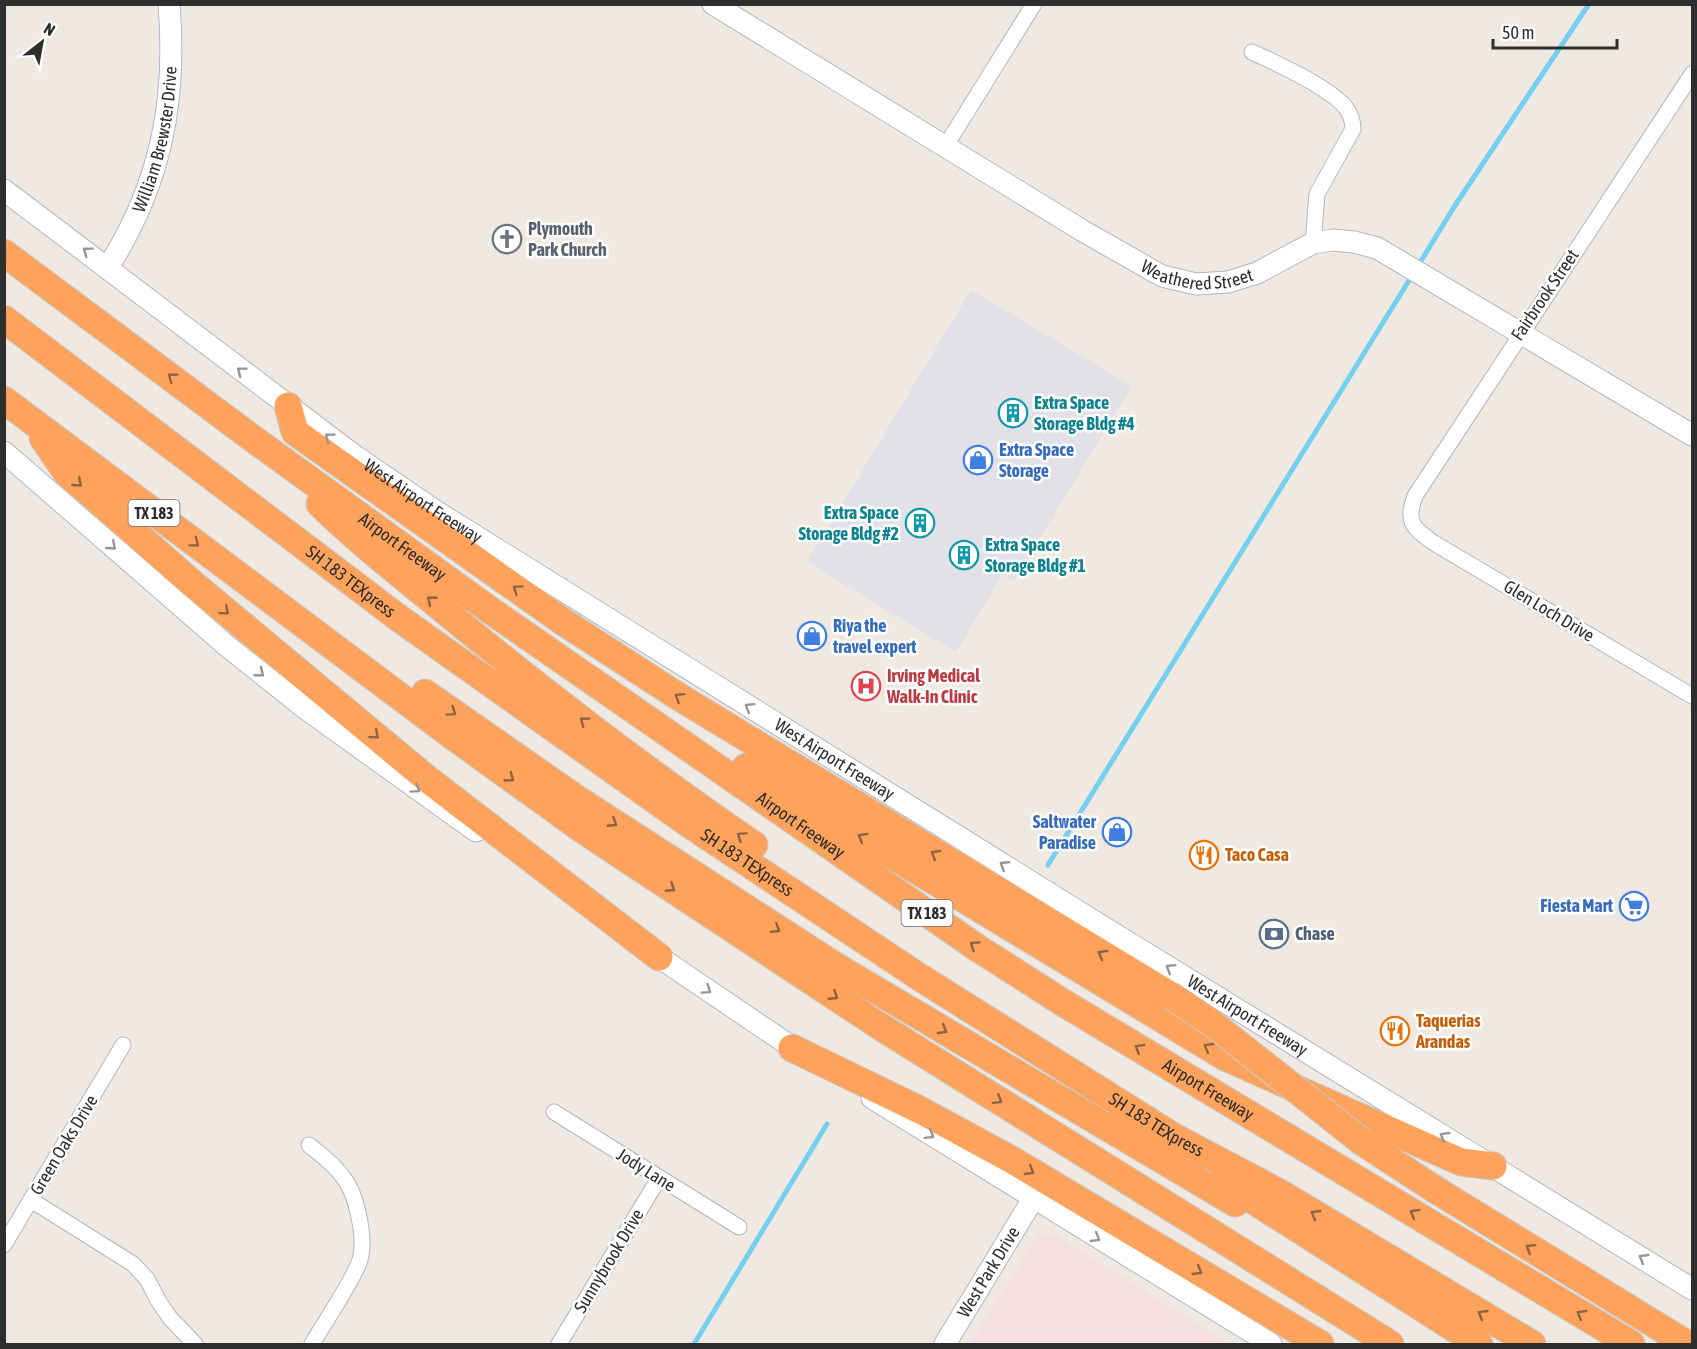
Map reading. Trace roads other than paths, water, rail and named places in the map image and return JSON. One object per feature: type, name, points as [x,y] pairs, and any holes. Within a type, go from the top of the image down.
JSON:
[{"type":"highway","name":"Airport Freeway","points":[[4,253],[252,438],[478,601],[976,947],[1062,1002],[1631,1344]]},
{"type":"highway","name":"SH 183 TEXpress","points":[[4,319],[400,619],[689,824],[921,978],[1174,1137],[1280,1193],[1532,1344]]},
{"type":"highway","name":"SH 183 TEXpress","points":[[4,337],[172,467],[431,660],[648,814],[879,969],[1277,1215],[1479,1344]]},
{"type":"highway","name":"TX 183","points":[[4,400],[277,606],[586,832],[881,1027],[1390,1344]]},
{"type":"highway","points":[[288,406],[295,432],[562,621],[676,695],[1170,995],[1213,1024],[1361,1141],[1436,1190],[1687,1344]]},
{"type":"highway","points":[[30,420],[67,473],[193,584],[426,778],[659,957]]},
{"type":"highway","points":[[252,438],[350,534],[508,662],[692,803],[927,963],[1280,1193]]},
{"type":"highway","points":[[277,606],[348,638],[577,799],[837,967],[1272,1225],[1446,1324]]},
{"type":"highway","points":[[644,716],[685,730],[1225,1057],[1461,1162],[1494,1166]]},
{"type":"highway","points":[[792,1048],[920,1110],[1012,1160],[1320,1344]]},
{"type":"main road","name":"William Brewster Drive","points":[[108,267],[135,218],[160,153],[172,74],[169,4]]},
{"type":"main road","name":"Weathered Street","points":[[713,4],[1124,256],[1162,276],[1196,284],[1228,282],[1257,273],[1313,243],[1333,240],[1377,248],[1692,435]]},
{"type":"main road","name":"West Airport Freeway","points":[[4,189],[288,406],[355,456],[430,507],[1109,931],[1692,1289]]},
{"type":"main road","points":[[4,452],[227,646],[306,709],[488,840],[792,1048],[1033,1200],[1271,1344]]},
{"type":"main road","name":"West Park Drive","points":[[945,1344],[1033,1200]]},
{"type":"street","points":[[945,147],[1034,4]]},
{"type":"street","points":[[1252,52],[1278,63],[1335,97],[1346,107],[1353,119],[1353,129],[1317,194],[1313,243]]},
{"type":"street","name":"Fairbrook Street","points":[[1411,521],[1410,508],[1414,496],[1692,74]]},
{"type":"street","name":"Glen Loch Drive","points":[[1411,521],[1418,532],[1434,543],[1692,696]]},
{"type":"street","name":"Green Oaks Drive","points":[[4,1245],[123,1045]]},
{"type":"street","name":"Jody Lane","points":[[554,1112],[739,1227]]},
{"type":"street","points":[[309,1145],[344,1177],[351,1189],[362,1238],[359,1264],[312,1344]]},
{"type":"street","name":"Sunnybrook Drive","points":[[559,1344],[659,1178]]},
{"type":"street","points":[[31,1200],[133,1264],[147,1279],[170,1318],[195,1344]]},
{"type":"waterway","points":[[1418,266],[1454,207],[1589,4]]},
{"type":"waterway","points":[[1048,865],[1413,274]]},
{"type":"waterway","points":[[694,1344],[827,1124]]},
{"type":"place","name":"Plymouth Park Church","points":[[507,239]]},
{"type":"place","name":"Extra Space Storage Bldg #4","points":[[1013,413]]},
{"type":"place","name":"Extra Space Storage","points":[[978,460]]},
{"type":"place","name":"Extra Space Storage Bldg #2","points":[[920,523]]},
{"type":"place","name":"Extra Space Storage Bldg #1","points":[[964,555]]},
{"type":"place","name":"Riya the travel expert","points":[[812,636]]},
{"type":"place","name":"Irving Medical Walk-In Clinic","points":[[866,686]]},
{"type":"place","name":"Saltwater Paradise","points":[[1117,832]]},
{"type":"place","name":"Taco Casa","points":[[1204,855]]},
{"type":"place","name":"Fiesta Mart","points":[[1634,906]]},
{"type":"place","name":"Chase","points":[[1274,934]]},
{"type":"place","name":"Taquerias Arandas","points":[[1395,1031]]}]
